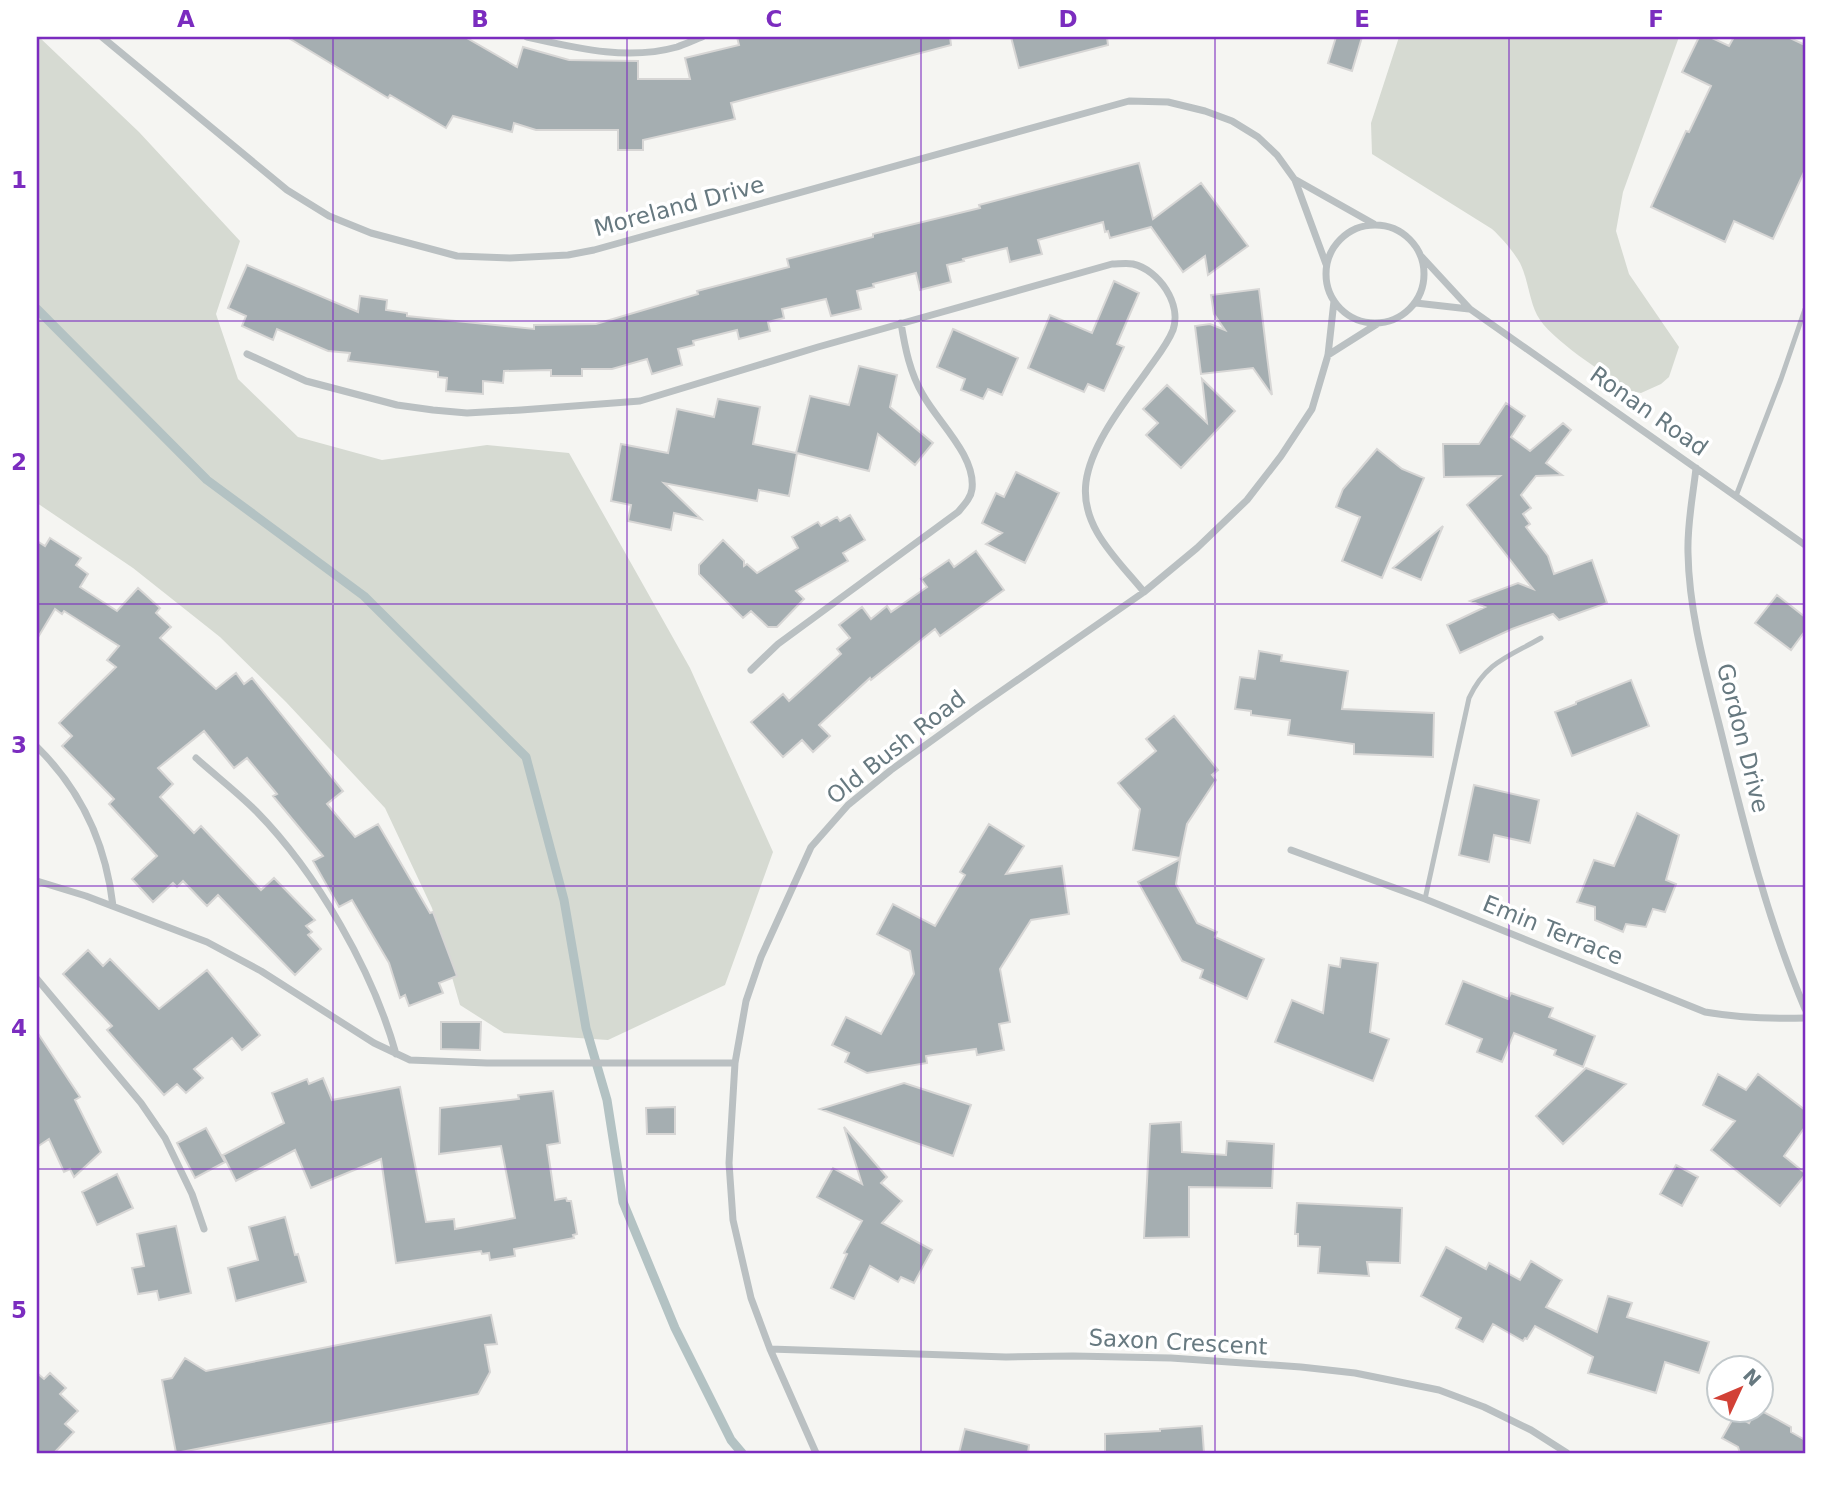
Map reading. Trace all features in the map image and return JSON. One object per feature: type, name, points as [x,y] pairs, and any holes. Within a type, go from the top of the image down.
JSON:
[{"type":"street","name":"Moreland Drive","points":[[102,37],[287,190],[329,216],[371,233],[457,256],[510,258],[568,255],[594,250],[1129,102],[1168,102],[1232,121],[1258,137],[1277,155],[1295,180],[1326,264]]},
{"type":"street","points":[[527,37],[595,52],[643,52],[677,47],[702,37]]},
{"type":"street","name":"Moreland Drive","points":[[1295,180],[1376,225]]},
{"type":"street","points":[[1376,225],[1391,228],[1404,235],[1415,246],[1422,257],[1423,282],[1416,303],[1405,314],[1392,321],[1377,324],[1362,323],[1348,317],[1334,301],[1325,279],[1326,264],[1339,240],[1362,226],[1376,225]]},
{"type":"street","name":"Ronan Road","points":[[1422,257],[1470,309],[1805,545]]},
{"type":"street","points":[[247,354],[306,381],[397,405],[467,413],[640,401],[901,323],[1112,264],[1133,264],[1153,274],[1167,290],[1175,312],[1173,329],[1161,352],[1114,417],[1096,451],[1086,483],[1087,510],[1091,524],[1144,592]]},
{"type":"street","name":"Old Bush Road","points":[[816,1453],[770,1349],[751,1298],[733,1220],[729,1163],[735,1063],[746,1001],[761,957],[811,847],[848,805],[976,708],[1144,592],[1197,548],[1247,500],[1312,409],[1328,355],[1334,301]]},
{"type":"street","name":"Ronan Road","points":[[1416,303],[1470,309]]},
{"type":"street","points":[[751,670],[778,644],[958,512],[972,491],[972,476],[960,449],[928,404],[914,378],[901,323]]},
{"type":"street","points":[[1328,355],[1377,324]]},
{"type":"street","name":"Gordon Drive","points":[[1696,468],[1688,554],[1698,636],[1743,821],[1768,910],[1805,1009]]},
{"type":"street","points":[[37,747],[74,791],[91,823],[110,879],[113,906]]},
{"type":"street","points":[[196,758],[256,810],[311,877],[371,984],[396,1054]]},
{"type":"street","name":"Emin Terrace","points":[[1292,850],[1705,1012],[1760,1018],[1805,1018]]},
{"type":"street","points":[[37,881],[86,896],[206,942],[261,971],[374,1043],[410,1060],[487,1063],[735,1063]]},
{"type":"street","points":[[37,979],[141,1103],[165,1138],[192,1194],[204,1229]]},
{"type":"street","name":"Saxon Crescent","points":[[770,1349],[1006,1357],[1171,1358],[1355,1373],[1439,1390],[1484,1407],[1531,1430],[1567,1453]]},
{"type":"lane","points":[[1736,496],[1805,309]]},
{"type":"lane","points":[[1424,900],[1469,698],[1487,670],[1541,639]]},
{"type":"shaded area","points":[[37,37],[139,132],[240,241],[216,314],[238,379],[298,437],[382,460],[487,445],[569,453],[690,668],[773,852],[725,985],[608,1040],[504,1033],[460,1005],[432,908],[385,808],[286,702],[220,637],[133,568],[37,503]]},
{"type":"shaded area","points":[[1399,37],[1679,37],[1623,192],[1616,231],[1629,274],[1679,347],[1669,377],[1661,384],[1641,393],[1630,391],[1565,345],[1537,315],[1520,263],[1492,229],[1372,154],[1371,123]]},
{"type":"building","points":[[287,37],[465,37],[517,67],[523,47],[569,60],[638,61],[638,79],[690,79],[685,58],[739,45],[737,37],[950,37],[951,45],[731,103],[735,119],[643,140],[643,150],[618,150],[618,130],[536,130],[514,123],[512,132],[453,116],[446,128],[390,95],[388,98]]},
{"type":"building","points":[[1011,37],[1107,37],[1108,45],[1019,68]]},
{"type":"building","points":[[1336,37],[1362,37],[1352,71],[1328,63]]},
{"type":"building","points":[[1699,37],[1710,37],[1729,46],[1734,37],[1788,37],[1805,45],[1805,170],[1773,239],[1734,221],[1725,242],[1651,207],[1686,131],[1689,132],[1711,86],[1682,72]]},
{"type":"building","points":[[1139,163],[1153,219],[1201,183],[1248,246],[1208,275],[1205,256],[1183,272],[1151,227],[1110,238],[1108,231],[1105,232],[1103,222],[1038,240],[1042,254],[1010,262],[1007,248],[947,265],[951,282],[920,290],[916,273],[873,284],[874,287],[857,291],[861,309],[831,316],[826,299],[782,309],[784,318],[768,322],[770,331],[739,339],[737,330],[693,341],[694,345],[678,349],[682,365],[652,374],[647,359],[612,369],[582,369],[582,376],[551,376],[551,370],[504,371],[503,383],[483,381],[483,394],[446,391],[447,378],[438,377],[438,372],[348,361],[350,353],[328,351],[277,329],[273,340],[242,326],[246,316],[228,308],[247,265],[358,312],[360,296],[387,300],[386,310],[407,313],[407,316],[534,329],[534,325],[596,324],[698,294],[697,291],[789,267],[787,259]]},
{"type":"building","points":[[1114,281],[1139,293],[1117,344],[1124,347],[1104,391],[1088,384],[1084,392],[1028,368],[1050,315],[1092,333]]},
{"type":"building","points":[[1259,289],[1272,395],[1253,368],[1201,374],[1195,326],[1210,324],[1225,330],[1214,314],[1211,295]]},
{"type":"building","points":[[953,329],[1018,358],[1002,395],[988,389],[983,399],[961,390],[965,379],[937,367]]},
{"type":"building","points":[[859,366],[897,375],[890,407],[933,443],[915,465],[878,434],[869,471],[797,453],[789,496],[759,490],[757,501],[664,483],[701,519],[674,513],[671,530],[628,521],[631,505],[611,501],[621,444],[668,453],[677,409],[714,417],[718,399],[760,407],[753,444],[796,453],[810,396],[849,405]]},
{"type":"building","points":[[1202,379],[1235,411],[1181,468],[1146,435],[1158,423],[1143,409],[1167,385],[1207,423]]},
{"type":"building","points":[[1506,403],[1525,416],[1511,437],[1530,451],[1563,423],[1571,430],[1546,463],[1562,475],[1536,476],[1521,495],[1531,508],[1523,514],[1530,524],[1526,527],[1548,556],[1554,574],[1592,560],[1607,603],[1559,620],[1553,614],[1460,653],[1447,625],[1485,607],[1470,601],[1518,583],[1533,589],[1467,505],[1500,476],[1444,477],[1443,444],[1479,444]]},
{"type":"building","points":[[1377,449],[1402,469],[1424,478],[1382,578],[1342,561],[1360,517],[1336,507],[1343,489]]},
{"type":"building","points":[[1016,472],[1059,493],[1025,563],[986,544],[1002,533],[982,523],[996,493],[1004,497]]},
{"type":"building","points":[[850,515],[865,540],[843,553],[848,561],[796,591],[804,599],[777,627],[768,627],[751,611],[743,618],[699,574],[699,565],[723,540],[744,561],[744,566],[747,564],[757,573],[798,548],[792,537],[818,522],[821,526],[837,517],[840,521]]},
{"type":"building","points":[[1443,526],[1421,580],[1393,568]]},
{"type":"building","points":[[50,538],[81,558],[76,565],[88,574],[80,587],[117,611],[138,588],[160,608],[156,613],[171,627],[160,638],[216,689],[236,673],[244,684],[252,678],[343,791],[327,804],[355,837],[378,824],[430,913],[433,912],[457,976],[439,983],[443,993],[409,1006],[405,995],[400,998],[389,963],[352,900],[339,907],[313,861],[323,856],[273,796],[277,794],[247,758],[234,768],[204,731],[158,768],[173,784],[160,797],[194,833],[201,826],[261,890],[274,878],[315,920],[306,926],[312,932],[308,935],[321,949],[295,975],[218,895],[207,906],[183,881],[177,887],[173,883],[153,902],[132,879],[157,856],[109,804],[114,799],[62,746],[72,736],[59,723],[116,667],[107,660],[119,646],[64,611],[62,614],[55,609],[37,639],[37,541],[45,546]]},
{"type":"building","points":[[976,551],[1004,590],[940,636],[935,629],[871,680],[870,678],[819,725],[830,736],[813,752],[802,740],[783,757],[751,722],[783,694],[789,701],[841,654],[837,649],[850,638],[839,625],[862,607],[871,619],[887,606],[891,612],[927,587],[921,579],[949,560],[954,567]]},
{"type":"building","points":[[1777,595],[1805,617],[1805,631],[1791,650],[1755,623]]},
{"type":"building","points":[[1259,651],[1282,655],[1281,661],[1348,671],[1342,709],[1434,713],[1433,757],[1354,754],[1354,744],[1288,735],[1290,720],[1251,715],[1251,711],[1235,709],[1240,677],[1255,679]]},
{"type":"building","points":[[1631,680],[1649,726],[1572,756],[1555,712]]},
{"type":"building","points":[[1174,716],[1218,770],[1212,775],[1216,780],[1187,824],[1180,858],[1133,850],[1140,809],[1118,783],[1156,751],[1146,739]]},
{"type":"building","points":[[1474,785],[1539,800],[1530,843],[1494,835],[1489,862],[1459,855]]},
{"type":"building","points":[[1637,813],[1679,835],[1666,880],[1676,884],[1665,912],[1653,909],[1646,927],[1626,924],[1623,932],[1595,920],[1595,907],[1577,902],[1594,860],[1614,866]]},
{"type":"building","points":[[989,824],[1024,846],[1006,874],[1062,866],[1069,914],[1031,920],[1000,969],[1010,1022],[999,1024],[1004,1050],[977,1055],[976,1049],[926,1056],[927,1063],[867,1073],[845,1062],[849,1053],[832,1045],[846,1017],[881,1034],[914,974],[910,951],[877,934],[893,904],[935,926],[965,875],[960,872]]},
{"type":"building","points":[[1180,859],[1176,884],[1197,923],[1217,932],[1215,937],[1264,959],[1247,999],[1200,978],[1203,970],[1182,961],[1138,882]]},
{"type":"building","points":[[88,950],[103,966],[110,959],[159,1009],[207,970],[260,1035],[242,1050],[232,1038],[194,1069],[203,1078],[186,1093],[177,1084],[164,1095],[107,1030],[112,1026],[63,974]]},
{"type":"building","points":[[1341,958],[1378,963],[1370,1032],[1389,1039],[1373,1081],[1275,1042],[1292,1000],[1323,1013],[1329,965],[1340,967]]},
{"type":"building","points":[[1463,981],[1508,999],[1511,993],[1553,1008],[1549,1017],[1595,1036],[1583,1067],[1554,1055],[1556,1050],[1514,1033],[1502,1062],[1477,1052],[1482,1039],[1446,1024]]},
{"type":"building","points":[[441,1022],[481,1022],[480,1050],[441,1049]]},
{"type":"building","points":[[37,1032],[80,1097],[75,1100],[101,1152],[74,1177],[70,1169],[64,1172],[49,1139],[37,1147]]},
{"type":"building","points":[[1586,1068],[1626,1084],[1563,1144],[1536,1116]]},
{"type":"building","points":[[1718,1074],[1746,1090],[1758,1074],[1805,1110],[1805,1127],[1784,1156],[1805,1175],[1780,1206],[1711,1150],[1735,1121],[1703,1105]]},
{"type":"building","points":[[323,1078],[332,1100],[400,1087],[426,1222],[454,1219],[455,1229],[515,1218],[501,1146],[439,1154],[440,1108],[519,1099],[518,1095],[553,1091],[560,1143],[547,1145],[555,1200],[566,1198],[571,1201],[577,1234],[573,1235],[574,1238],[514,1249],[515,1256],[490,1260],[489,1253],[482,1254],[481,1251],[396,1263],[381,1159],[311,1188],[295,1150],[236,1181],[223,1155],[284,1123],[272,1093],[307,1079],[309,1084]]},
{"type":"building","points":[[904,1083],[971,1105],[953,1156],[820,1109]]},
{"type":"building","points":[[675,1107],[675,1134],[647,1134],[646,1108]]},
{"type":"building","points":[[1181,1122],[1182,1152],[1226,1155],[1227,1141],[1274,1144],[1272,1188],[1189,1187],[1189,1237],[1144,1238],[1150,1124]]},
{"type":"building","points":[[844,1127],[887,1177],[881,1183],[902,1201],[882,1223],[932,1250],[914,1283],[901,1277],[898,1282],[870,1266],[854,1299],[831,1288],[847,1254],[844,1253],[862,1221],[817,1197],[833,1168],[862,1184]]},
{"type":"building","points":[[206,1128],[225,1162],[195,1178],[177,1143]]},
{"type":"building","points":[[1676,1165],[1698,1177],[1682,1206],[1660,1194]]},
{"type":"building","points":[[117,1174],[133,1208],[97,1225],[82,1192]]},
{"type":"building","points":[[1297,1203],[1402,1208],[1400,1263],[1367,1262],[1369,1276],[1318,1273],[1320,1247],[1298,1246],[1298,1234],[1295,1234]]},
{"type":"building","points":[[285,1217],[295,1255],[298,1254],[306,1282],[236,1301],[228,1268],[258,1260],[249,1227]]},
{"type":"building","points":[[176,1226],[191,1293],[159,1300],[157,1291],[138,1294],[132,1268],[144,1266],[137,1234]]},
{"type":"building","points":[[1446,1247],[1486,1269],[1489,1263],[1520,1280],[1531,1261],[1562,1280],[1546,1307],[1597,1332],[1608,1296],[1632,1303],[1627,1317],[1709,1342],[1699,1373],[1665,1362],[1656,1393],[1588,1373],[1593,1357],[1535,1326],[1523,1341],[1493,1324],[1483,1342],[1456,1328],[1461,1318],[1421,1296]]},
{"type":"building","points":[[491,1315],[497,1344],[485,1345],[490,1372],[478,1394],[176,1453],[162,1380],[172,1378],[185,1358],[206,1371]]},
{"type":"building","points":[[37,1373],[44,1379],[50,1373],[66,1388],[60,1394],[78,1411],[65,1424],[74,1432],[54,1453],[37,1453]]},
{"type":"building","points":[[1776,1419],[1791,1427],[1791,1432],[1805,1440],[1805,1453],[1740,1453],[1738,1447],[1722,1438],[1730,1424],[1776,1424]]},
{"type":"building","points":[[1202,1426],[1204,1453],[1105,1453],[1105,1434]]},
{"type":"building","points":[[965,1429],[1029,1445],[1028,1453],[959,1453]]},
{"type":"waterway","points":[[37,309],[207,480],[364,596],[526,757],[564,900],[586,1028],[607,1100],[623,1202],[675,1328],[731,1440],[742,1453]]}]
